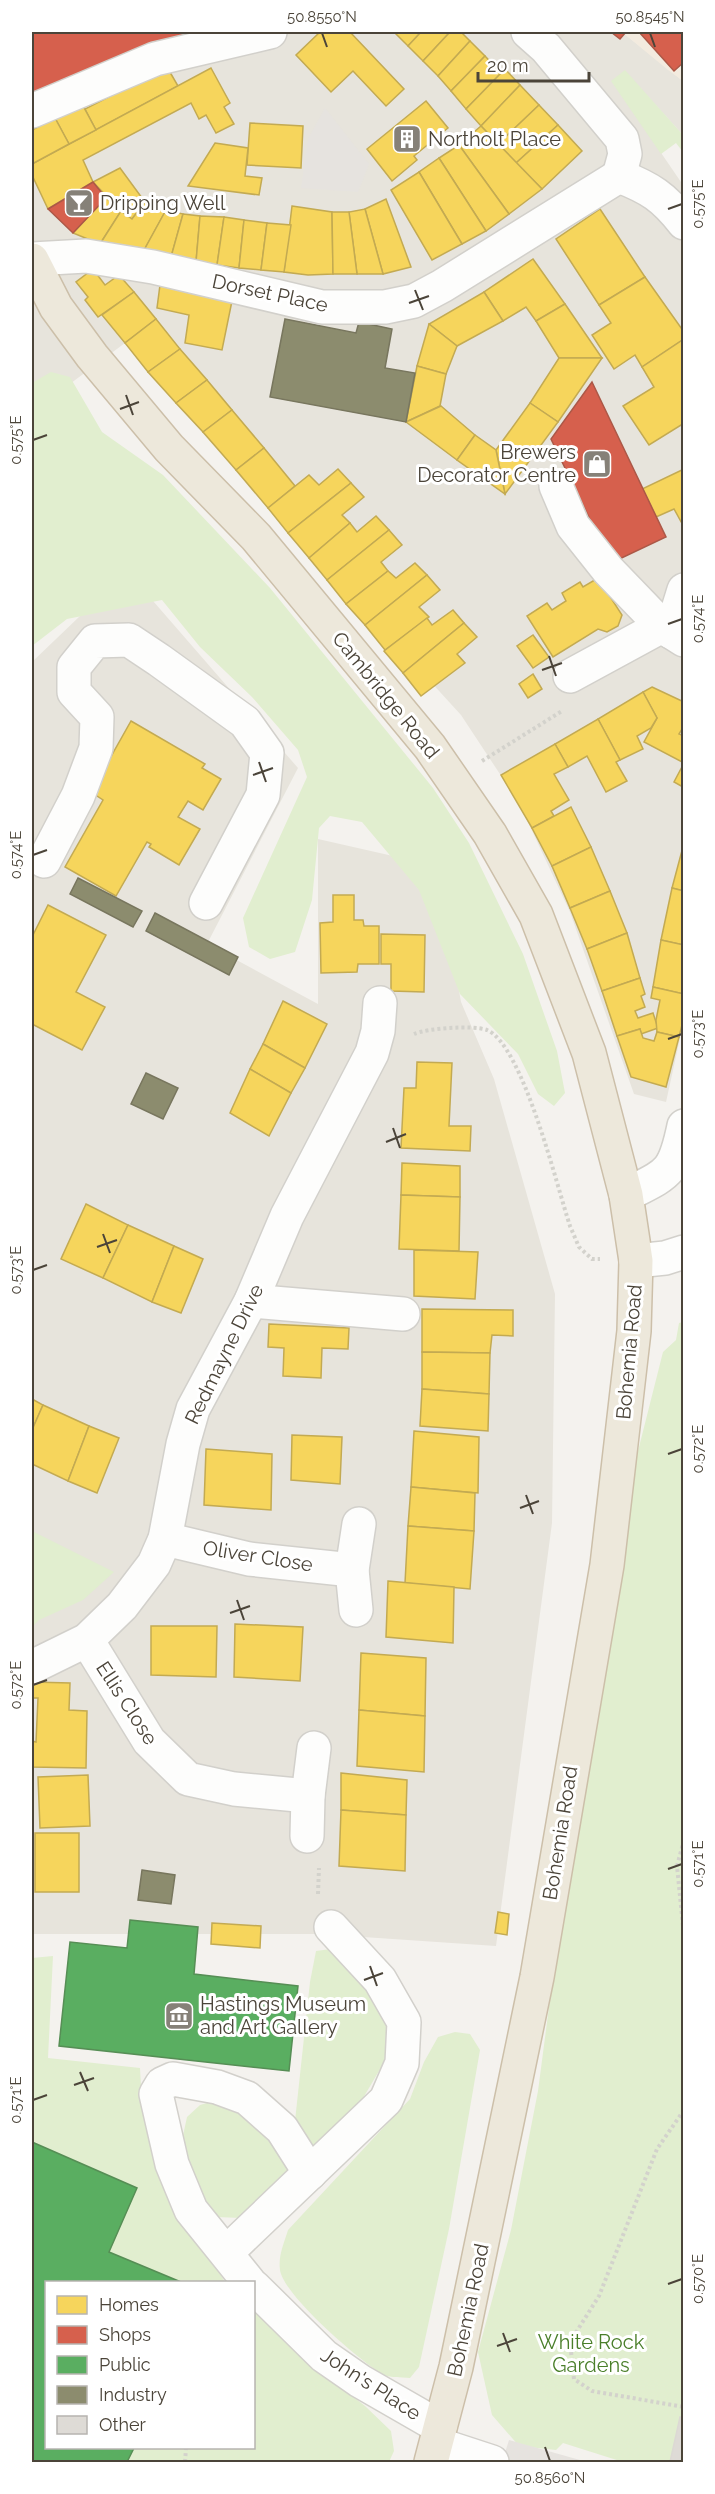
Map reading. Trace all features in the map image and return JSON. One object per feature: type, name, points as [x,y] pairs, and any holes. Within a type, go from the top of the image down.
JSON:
[{"type":"highway","name":"Cambridge Road","points":[[32,259],[56,307],[92,356],[169,448],[256,537],[333,629],[436,755],[490,834],[536,915],[589,1053],[626,1196]]},
{"type":"highway","name":"Bohemia Road","points":[[436,2444],[456,2367],[537,1977],[607,1565],[634,1331],[636,1261],[626,1196]]},
{"type":"street","points":[[32,111],[155,59],[270,32]]},
{"type":"street","points":[[528,32],[546,48],[622,139],[625,154],[619,176],[645,186],[668,202],[684,223]]},
{"type":"street","name":"Dorset Place","points":[[32,259],[86,256],[153,267],[322,307],[385,307],[414,301],[442,286],[619,176]]},
{"type":"street","points":[[556,486],[573,526],[608,570],[672,633]]},
{"type":"street","points":[[672,633],[684,590]]},
{"type":"street","points":[[570,676],[672,633]]},
{"type":"street","points":[[44,861],[78,796],[96,748],[97,717],[74,692],[74,667],[95,641],[129,640],[245,722],[267,753],[263,795],[206,903]]},
{"type":"street","name":"Redmayne Drive","points":[[32,1667],[87,1640],[122,1606],[154,1564],[165,1539],[183,1444],[193,1409],[251,1300],[287,1216],[372,1053],[378,1031],[380,1003]]},
{"type":"street","points":[[626,1196],[669,1170],[678,1155],[684,1126]]},
{"type":"street","points":[[636,1261],[665,1258],[684,1252]]},
{"type":"street","points":[[251,1300],[403,1314]]},
{"type":"street","points":[[356,1610],[352,1570],[358,1524]]},
{"type":"street","name":"Oliver Close","points":[[165,1539],[249,1559],[352,1570]]},
{"type":"street","name":"Ellis Close","points":[[87,1640],[149,1741],[188,1779],[234,1789],[308,1796]]},
{"type":"street","points":[[307,1836],[308,1796],[314,1748]]},
{"type":"street","points":[[227,2252],[386,2100],[402,2063],[404,2022],[380,1980],[331,1927]]},
{"type":"street","points":[[248,2281],[227,2252],[190,2210],[172,2164],[156,2094],[162,2084],[173,2079],[217,2087],[247,2098],[282,2129],[310,2173]]},
{"type":"street","name":"John's Place","points":[[255,2288],[324,2356],[360,2381],[436,2444],[492,2463]]},
{"type":"path","points":[[372,1053],[417,1032],[476,1028],[488,1031],[503,1043],[530,1095],[570,1226],[579,1247],[592,1259],[636,1261]]},
{"type":"path","points":[[307,1836],[319,1853],[318,1906],[331,1927]]},
{"type":"path","points":[[684,1840],[677,1866],[684,1936]]},
{"type":"path","points":[[684,2110],[657,2149],[599,2296],[570,2342],[574,2379],[592,2391],[684,2407]]},
{"type":"shaded area","points":[[32,32],[622,32],[683,81],[683,135],[625,71],[612,81],[683,185],[684,1020],[666,1102],[634,1094],[570,912],[519,803],[461,715],[148,372],[125,343],[32,412]]},
{"type":"shaded area","points":[[622,32],[683,32],[683,81],[668,70]]},
{"type":"shaded area","points":[[325,108],[369,164],[358,192],[301,188],[308,139]]},
{"type":"shaded area","points":[[127,571],[298,768],[207,944],[318,1004],[318,839],[437,866],[461,1002],[494,1079],[555,1294],[552,1523],[496,1946],[319,1934],[32,1934],[32,662]]},
{"type":"shaded area","points":[[509,2440],[587,2462],[502,2462]]},
{"type":"green space","points":[[625,70],[683,135],[683,152],[676,143],[661,154],[611,81]]},
{"type":"green space","points":[[51,372],[70,377],[102,432],[163,475],[270,588],[433,788],[469,843],[523,954],[557,1051],[565,1093],[554,1106],[538,1094],[518,1054],[460,994],[419,890],[362,822],[330,816],[319,828],[312,900],[295,952],[270,959],[249,947],[243,918],[307,777],[298,750],[252,697],[200,647],[162,600],[67,619],[32,646],[32,383]]},
{"type":"green space","name":"White Rock Gardens","points":[[683,1322],[683,2462],[623,2462],[563,2443],[556,2450],[519,2446],[492,2415],[478,2352],[511,2230],[538,2091],[559,1931],[637,1455],[663,1352],[676,1340],[679,1323]]},
{"type":"green space","points":[[32,1531],[114,1572],[83,1600],[39,1620],[32,1627]]},
{"type":"green space","points":[[331,1949],[345,1962],[391,2023],[386,2059],[359,2105],[319,2145],[306,2146],[295,2121],[310,1982],[316,1951]]},
{"type":"green space","points":[[53,1956],[48,2058],[140,2068],[142,2105],[160,2176],[224,2281],[179,2281],[109,2252],[136,2188],[32,2142],[32,1958]]},
{"type":"green space","points":[[455,2032],[470,2034],[480,2050],[449,2229],[419,2367],[410,2378],[388,2376],[357,2356],[308,2311],[285,2281],[280,2270],[281,2255],[288,2230],[410,2099],[424,2062],[438,2037]]},
{"type":"green space","points":[[221,2099],[247,2109],[288,2160],[287,2178],[241,2218],[217,2217],[202,2201],[182,2140],[187,2117],[200,2105]]},
{"type":"green space","points":[[255,2312],[294,2351],[365,2406],[391,2431],[394,2451],[389,2462],[127,2462],[134,2449],[255,2449]]},
{"type":"building: Homes","points":[[320,32],[350,32],[404,89],[386,106],[353,71],[331,92],[296,55]]},
{"type":"building: Homes","points":[[394,32],[421,32],[408,46]]},
{"type":"building: Homes","points":[[421,32],[450,32],[423,61],[408,46]]},
{"type":"building: Homes","points":[[450,32],[461,32],[470,41],[438,76],[423,61]]},
{"type":"building: Homes","points":[[470,41],[485,56],[451,91],[438,76]]},
{"type":"building: Homes","points":[[485,56],[501,73],[466,109],[451,91]]},
{"type":"building: Homes","points":[[167,67],[178,86],[96,130],[85,109]]},
{"type":"building: Homes","points":[[211,68],[230,103],[224,107],[234,124],[216,133],[206,115],[199,119],[191,103],[83,160],[93,182],[48,209],[32,175],[32,164]]},
{"type":"building: Homes","points":[[505,69],[520,85],[481,126],[466,109]]},
{"type":"building: Homes","points":[[520,85],[539,105],[498,144],[481,126]]},
{"type":"building: Homes","name":"Northolt Place","points":[[426,101],[448,128],[414,156],[417,160],[392,181],[367,149]]},
{"type":"building: Homes","points":[[82,104],[96,130],[69,144],[55,118]]},
{"type":"building: Homes","points":[[539,105],[558,125],[516,163],[498,144]]},
{"type":"building: Homes","points":[[55,118],[69,144],[32,164],[32,130]]},
{"type":"building: Homes","points":[[250,123],[303,126],[301,168],[247,165]]},
{"type":"building: Homes","points":[[558,125],[582,151],[542,189],[516,163]]},
{"type":"building: Homes","points":[[481,126],[542,189],[509,214],[459,145]]},
{"type":"building: Homes","points":[[215,143],[248,148],[245,176],[262,178],[259,195],[188,186]]},
{"type":"building: Homes","points":[[459,145],[509,214],[486,231],[439,158]]},
{"type":"building: Homes","points":[[439,158],[486,231],[462,244],[419,172]]},
{"type":"building: Homes","points":[[120,168],[145,202],[132,219],[93,182]]},
{"type":"building: Homes","points":[[419,172],[462,244],[432,260],[391,190]]},
{"type":"building: Homes","points":[[106,198],[121,211],[100,244],[73,233]]},
{"type":"building: Homes","points":[[386,199],[411,267],[383,274],[365,209]]},
{"type":"building: Homes","points":[[145,202],[166,210],[143,252],[100,244],[121,211],[132,219]]},
{"type":"building: Homes","points":[[292,206],[332,212],[333,274],[308,275],[284,272]]},
{"type":"building: Homes","points":[[365,209],[383,274],[357,274],[349,212]]},
{"type":"building: Homes","points":[[600,209],[645,277],[599,305],[556,239]]},
{"type":"building: Homes","points":[[166,210],[183,214],[171,257],[143,252]]},
{"type":"building: Homes","points":[[332,212],[349,212],[357,274],[333,274]]},
{"type":"building: Homes","points":[[183,214],[200,216],[196,262],[171,257]]},
{"type":"building: Homes","points":[[200,216],[224,217],[217,265],[196,262]]},
{"type":"building: Homes","points":[[224,217],[244,220],[239,268],[217,265]]},
{"type":"building: Homes","points":[[244,220],[267,223],[261,270],[239,268]]},
{"type":"building: Homes","points":[[267,223],[291,225],[284,272],[261,270]]},
{"type":"building: Homes","points":[[533,259],[565,304],[536,321],[526,307],[503,321],[484,292]]},
{"type":"building: Homes","points":[[93,269],[105,285],[119,275],[134,292],[98,317],[85,300],[88,297],[76,282]]},
{"type":"building: Homes","points":[[645,277],[684,332],[684,339],[642,367],[635,355],[614,369],[592,335],[611,323],[599,305]]},
{"type":"building: Homes","points":[[160,285],[232,301],[222,350],[185,343],[189,315],[157,308]]},
{"type":"building: Homes","points":[[134,292],[156,319],[125,343],[102,315]]},
{"type":"building: Homes","points":[[484,292],[503,321],[457,346],[429,324]]},
{"type":"building: Homes","points":[[565,304],[602,358],[559,358],[536,321]]},
{"type":"building: Homes","points":[[156,319],[180,349],[148,372],[125,343]]},
{"type":"building: Homes","points":[[429,324],[457,346],[446,374],[417,366]]},
{"type":"building: Homes","points":[[684,339],[684,429],[681,425],[649,445],[623,406],[654,387],[642,367]]},
{"type":"building: Homes","points":[[180,349],[207,380],[176,403],[148,372]]},
{"type":"building: Homes","points":[[559,358],[602,358],[558,422],[530,403]]},
{"type":"building: Homes","points":[[417,366],[446,374],[440,406],[406,422]]},
{"type":"building: Homes","points":[[207,380],[232,410],[203,432],[176,403]]},
{"type":"building: Homes","points":[[530,403],[558,422],[505,494],[496,450]]},
{"type":"building: Homes","points":[[441,406],[475,435],[457,460],[406,422]]},
{"type":"building: Homes","points":[[232,410],[264,448],[236,470],[203,432]]},
{"type":"building: Homes","points":[[475,435],[496,450],[505,494],[457,460]]},
{"type":"building: Homes","points":[[264,448],[295,486],[268,508],[236,470]]},
{"type":"building: Homes","points":[[338,469],[351,483],[288,533],[268,508],[309,475],[319,485]]},
{"type":"building: Homes","points":[[684,469],[684,527],[674,509],[656,517],[642,489]]},
{"type":"building: Homes","points":[[351,483],[364,497],[342,515],[350,523],[309,558],[288,533]]},
{"type":"building: Homes","points":[[376,516],[389,530],[327,580],[309,558],[350,523],[357,532]]},
{"type":"building: Homes","points":[[389,530],[402,545],[381,562],[388,571],[346,604],[327,580]]},
{"type":"building: Homes","points":[[415,563],[427,575],[365,625],[346,604],[388,571],[396,578]]},
{"type":"building: Homes","points":[[427,575],[440,590],[419,607],[429,617],[385,650],[365,625]]},
{"type":"building: Homes","points":[[598,578],[622,615],[618,626],[607,632],[598,629],[553,657],[527,616],[547,603],[552,610],[566,601],[562,593],[580,582],[583,587]]},
{"type":"building: Homes","points":[[453,610],[464,623],[403,673],[384,651],[427,618],[432,625]]},
{"type":"building: Homes","points":[[464,623],[477,637],[457,654],[465,663],[421,696],[403,673]]},
{"type":"building: Homes","points":[[533,635],[549,657],[533,668],[517,646]]},
{"type":"building: Homes","points":[[533,674],[542,689],[528,698],[519,684]]},
{"type":"building: Homes","points":[[652,687],[684,702],[684,726],[679,734],[684,736],[684,763],[644,742],[657,718],[643,692]]},
{"type":"building: Homes","points":[[643,692],[657,718],[651,728],[637,736],[643,749],[620,760],[598,719]]},
{"type":"building: Homes","points":[[598,719],[620,760],[616,762],[627,781],[606,792],[587,756],[568,767],[555,744]]},
{"type":"building: Homes","points":[[131,721],[205,764],[202,768],[221,779],[203,810],[188,801],[178,817],[200,829],[179,865],[149,847],[151,844],[147,842],[116,896],[65,867],[103,800],[91,792]]},
{"type":"building: Homes","points":[[555,744],[568,767],[554,774],[569,800],[551,811],[554,816],[532,828],[501,775]]},
{"type":"building: Homes","points":[[684,763],[684,786],[683,787],[674,782]]},
{"type":"building: Homes","points":[[571,807],[591,847],[552,866],[532,828]]},
{"type":"building: Homes","points":[[684,843],[684,891],[672,888]]},
{"type":"building: Homes","points":[[591,847],[610,891],[570,908],[552,866]]},
{"type":"building: Homes","points":[[672,888],[684,891],[684,945],[661,940]]},
{"type":"building: Homes","points":[[610,891],[627,933],[587,949],[570,908]]},
{"type":"building: Homes","points":[[333,895],[354,895],[354,920],[363,920],[364,926],[379,926],[379,964],[358,964],[357,972],[321,973],[320,923],[333,922]]},
{"type":"building: Homes","points":[[48,905],[106,935],[76,992],[105,1007],[82,1050],[32,1024],[32,937]]},
{"type":"building: Homes","points":[[627,933],[640,978],[602,991],[587,949]]},
{"type":"building: Homes","points":[[381,934],[425,935],[424,992],[391,991],[391,964],[381,964]]},
{"type":"building: Homes","points":[[661,940],[684,945],[684,994],[653,987]]},
{"type":"building: Homes","points":[[640,978],[645,994],[641,996],[645,1007],[635,1011],[638,1018],[653,1013],[658,1028],[641,1034],[640,1029],[617,1036],[602,991]]},
{"type":"building: Homes","points":[[653,987],[684,994],[684,1017],[679,1037],[657,1032],[656,1020],[660,1000],[651,998]]},
{"type":"building: Homes","points":[[283,1001],[327,1024],[305,1068],[263,1044]]},
{"type":"building: Homes","points":[[640,1029],[643,1038],[654,1041],[657,1032],[679,1037],[666,1087],[631,1077],[617,1036]]},
{"type":"building: Homes","points":[[263,1044],[305,1068],[291,1093],[250,1069]]},
{"type":"building: Homes","points":[[417,1062],[452,1063],[449,1126],[471,1126],[470,1151],[401,1148],[404,1088],[416,1088]]},
{"type":"building: Homes","points":[[250,1069],[291,1093],[269,1136],[230,1113]]},
{"type":"building: Homes","points":[[402,1163],[460,1166],[460,1197],[401,1195]]},
{"type":"building: Homes","points":[[401,1195],[460,1197],[459,1251],[399,1249]]},
{"type":"building: Homes","points":[[86,1204],[128,1225],[103,1278],[61,1259]]},
{"type":"building: Homes","points":[[128,1225],[174,1246],[152,1302],[103,1278]]},
{"type":"building: Homes","points":[[174,1246],[203,1259],[181,1313],[152,1302]]},
{"type":"building: Homes","points":[[414,1250],[478,1252],[475,1299],[414,1296]]},
{"type":"building: Homes","points":[[422,1309],[513,1310],[513,1336],[492,1335],[490,1353],[422,1352]]},
{"type":"building: Homes","points":[[269,1324],[349,1328],[348,1349],[322,1348],[321,1378],[283,1376],[284,1348],[268,1347]]},
{"type":"building: Homes","points":[[422,1352],[490,1353],[489,1394],[422,1389]]},
{"type":"building: Homes","points":[[422,1389],[489,1394],[488,1431],[420,1426]]},
{"type":"building: Homes","points":[[32,1399],[43,1405],[32,1430]]},
{"type":"building: Homes","points":[[43,1405],[89,1426],[68,1481],[32,1464],[32,1430]]},
{"type":"building: Homes","points":[[89,1426],[119,1438],[97,1493],[68,1481]]},
{"type":"building: Homes","points":[[414,1431],[479,1437],[478,1493],[411,1487]]},
{"type":"building: Homes","points":[[292,1435],[342,1437],[340,1484],[291,1480]]},
{"type":"building: Homes","points":[[206,1449],[272,1454],[271,1510],[204,1505]]},
{"type":"building: Homes","points":[[411,1487],[475,1493],[474,1531],[408,1526]]},
{"type":"building: Homes","points":[[408,1526],[474,1531],[470,1589],[405,1583]]},
{"type":"building: Homes","points":[[388,1581],[454,1587],[453,1643],[386,1637]]},
{"type":"building: Homes","points":[[235,1624],[303,1627],[300,1681],[234,1677]]},
{"type":"building: Homes","points":[[151,1626],[217,1626],[216,1677],[151,1675]]},
{"type":"building: Homes","points":[[361,1653],[426,1658],[425,1716],[359,1710]]},
{"type":"building: Homes","points":[[32,1682],[70,1683],[69,1710],[87,1711],[86,1768],[32,1767],[32,1741],[36,1742],[38,1698],[32,1698]]},
{"type":"building: Homes","points":[[359,1710],[425,1716],[424,1772],[357,1766]]},
{"type":"building: Homes","points":[[341,1773],[407,1780],[406,1815],[341,1810]]},
{"type":"building: Homes","points":[[88,1775],[90,1826],[40,1828],[38,1777]]},
{"type":"building: Homes","points":[[341,1810],[406,1815],[405,1871],[339,1866]]},
{"type":"building: Homes","points":[[35,1833],[79,1833],[79,1892],[35,1892]]},
{"type":"building: Homes","points":[[498,1912],[509,1914],[507,1935],[495,1933]]},
{"type":"building: Homes","points":[[212,1923],[261,1926],[260,1948],[211,1944]]},
{"type":"building: Shops","points":[[32,32],[204,32],[32,96]]},
{"type":"building: Shops","points":[[611,32],[626,32],[620,39]]},
{"type":"building: Shops","points":[[639,32],[684,32],[684,62],[674,71]]},
{"type":"building: Shops","name":"Dripping Well","points":[[93,182],[106,198],[73,233],[48,209]]},
{"type":"building: Shops","name":"Brewers Decorator Centre","points":[[592,382],[666,537],[611,563],[551,439]]},
{"type":"building: Public","name":"Hastings Museum and Art Gallery","points":[[130,1920],[198,1927],[194,1974],[298,1986],[289,2071],[59,2046],[70,1942],[127,1948]]},
{"type":"building: Public","points":[[32,2142],[137,2188],[109,2252],[179,2281],[45,2281],[45,2449],[134,2449],[127,2462],[32,2462]]},
{"type":"building: Industry","points":[[285,319],[356,333],[359,322],[392,329],[385,368],[415,373],[406,422],[270,397]]},
{"type":"building: Industry","points":[[78,878],[142,911],[133,927],[70,894]]},
{"type":"building: Industry","points":[[155,913],[238,957],[229,975],[146,931]]},
{"type":"building: Industry","points":[[146,1073],[178,1088],[163,1119],[131,1104]]},
{"type":"building: Industry","points":[[142,1870],[175,1875],[171,1904],[138,1900]]},
{"type":"building: Other","points":[[680,2417],[684,2418],[684,2462],[670,2462]]},
{"type":"place","name":"Northolt Place","points":[[407,139]]},
{"type":"place","name":"Dripping Well","points":[[79,203]]},
{"type":"place","name":"Brewers Decorator Centre","points":[[597,464]]},
{"type":"place","name":"Hastings Museum and Art Gallery","points":[[179,2016]]}]
